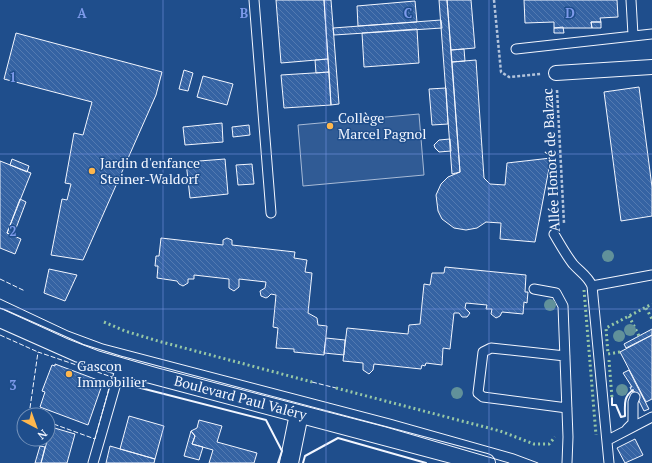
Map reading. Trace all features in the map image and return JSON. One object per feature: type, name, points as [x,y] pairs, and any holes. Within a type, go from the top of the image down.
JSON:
[{"type":"street","points":[[556,73],[652,67]]},
{"type":"street","name":"Boulevard Paul Valéry","points":[[0,318],[79,353],[121,366],[486,463]]},
{"type":"street","points":[[289,463],[299,414]]},
{"type":"lane","points":[[254,0],[271,213]]},
{"type":"lane","points":[[631,0],[633,35]]},
{"type":"lane","points":[[516,49],[652,34]]},
{"type":"lane","points":[[554,234],[574,265],[590,280],[592,286],[608,440],[609,463]]},
{"type":"lane","points":[[592,286],[652,275]]},
{"type":"lane","points":[[534,289],[556,293],[563,306],[567,408],[567,463]]},
{"type":"lane","points":[[565,356],[490,348],[483,352],[478,393],[483,397],[567,408]]},
{"type":"lane","points":[[93,463],[121,366]]},
{"type":"lane","points":[[624,431],[633,423],[633,402],[635,397]]},
{"type":"lane","points":[[608,440],[652,417]]},
{"type":"path","name":"Allée Honoré de Balzac","points":[[494,0],[501,72],[509,77],[556,73],[566,254]]},
{"type":"shaded area","points":[[419,114],[424,175],[303,186],[298,125]]},
{"type":"building","points":[[276,0],[324,0],[328,59],[281,63]]},
{"type":"building","points":[[324,0],[331,0],[339,104],[331,105]]},
{"type":"building","points":[[439,0],[447,0],[460,172],[452,174]]},
{"type":"building","points":[[447,0],[471,0],[475,48],[451,50]]},
{"type":"building","points":[[524,0],[617,0],[618,17],[600,18],[601,22],[591,22],[592,28],[554,28],[554,22],[525,23]]},
{"type":"building","points":[[415,1],[417,22],[358,26],[357,6]]},
{"type":"building","points":[[441,20],[442,28],[334,35],[333,28]]},
{"type":"building","points":[[591,22],[601,22],[601,28],[592,28]]},
{"type":"building","points":[[563,27],[564,33],[554,33],[554,28]]},
{"type":"building","points":[[417,29],[419,63],[364,67],[362,33]]},
{"type":"building","points":[[16,33],[162,72],[156,95],[83,260],[51,255],[62,199],[67,200],[71,184],[65,183],[74,133],[83,135],[92,102],[4,79]]},
{"type":"building","points":[[464,49],[465,61],[452,62],[451,50]]},
{"type":"building","points":[[328,59],[329,72],[316,73],[315,60]]},
{"type":"building","points":[[476,60],[484,178],[490,184],[505,185],[507,163],[551,158],[535,242],[500,239],[501,223],[486,222],[477,228],[466,230],[454,228],[442,219],[438,211],[436,195],[441,184],[448,177],[460,172],[452,62]]},
{"type":"building","points":[[184,70],[193,73],[188,91],[179,89]]},
{"type":"building","points":[[329,72],[331,105],[284,108],[281,75]]},
{"type":"building","points":[[203,76],[233,84],[227,105],[197,97]]},
{"type":"building","points":[[639,87],[652,187],[652,216],[621,221],[604,92]]},
{"type":"building","points":[[446,88],[448,124],[432,125],[429,89]]},
{"type":"building","points":[[222,123],[223,142],[185,145],[183,127]]},
{"type":"building","points":[[249,125],[250,135],[233,137],[232,127]]},
{"type":"building","points":[[450,139],[451,151],[439,152],[435,148],[434,145],[439,140]]},
{"type":"building","points":[[12,159],[29,166],[27,172],[10,165]]},
{"type":"building","points":[[225,159],[228,194],[190,198],[186,162]]},
{"type":"building","points":[[0,161],[31,173],[7,233],[21,239],[15,254],[0,248]]},
{"type":"building","points":[[252,164],[254,184],[238,185],[236,165]]},
{"type":"building","points":[[20,199],[26,202],[13,236],[7,233]]},
{"type":"building","points":[[161,238],[223,245],[223,240],[227,238],[232,240],[232,245],[295,252],[294,258],[307,260],[305,272],[312,273],[308,313],[317,318],[318,325],[327,326],[324,355],[294,352],[294,349],[276,348],[278,328],[273,327],[276,295],[271,294],[266,298],[261,296],[260,291],[265,288],[266,282],[239,279],[239,287],[234,291],[229,288],[229,279],[194,275],[194,279],[188,279],[188,283],[183,286],[177,281],[157,278],[158,266],[155,266],[156,256],[159,256]]},
{"type":"building","points":[[445,267],[526,275],[525,292],[528,292],[527,303],[524,302],[523,314],[502,312],[500,316],[496,318],[491,314],[492,309],[486,309],[487,305],[466,303],[465,308],[470,313],[467,317],[462,317],[459,313],[454,313],[450,349],[443,348],[442,365],[426,363],[425,366],[422,365],[421,369],[374,364],[373,370],[369,374],[363,370],[363,363],[343,361],[347,328],[408,334],[409,325],[420,324],[424,284],[430,285],[432,273],[444,273]]},
{"type":"building","points":[[49,269],[77,275],[65,301],[44,293]]},
{"type":"building","points":[[652,329],[652,335],[626,348],[624,344]]},
{"type":"building","points":[[652,335],[652,399],[646,402],[620,352]]},
{"type":"building","points":[[326,338],[345,340],[344,355],[324,353]]},
{"type":"building","points":[[55,364],[103,382],[88,425],[56,413],[56,407],[40,407],[45,392],[42,391],[52,365],[55,366]]},
{"type":"building","points":[[629,370],[649,409],[644,411],[634,391],[632,392],[630,387],[632,387],[623,373]]},
{"type":"building","points":[[129,416],[164,426],[155,459],[120,449]]},
{"type":"building","points":[[199,420],[222,426],[217,442],[257,453],[254,463],[209,463],[213,450],[192,444],[195,436],[191,431],[197,428]]},
{"type":"building","points":[[56,428],[75,434],[67,463],[41,463],[45,447],[56,447]]},
{"type":"building","points":[[191,431],[195,436],[192,444],[203,447],[199,460],[184,456]]},
{"type":"building","points":[[635,439],[643,455],[625,463],[617,448]]},
{"type":"building","points":[[110,446],[155,459],[154,463],[106,463]]},
{"type":"building","points":[[40,447],[45,447],[41,463],[35,463]]},
{"type":"tram line","points":[[0,299],[68,331],[103,344],[390,419],[514,454],[538,463]]},
{"type":"tram line","points":[[0,308],[68,339],[99,351],[158,368],[386,427],[509,463]]},
{"type":"hedge","points":[[584,290],[596,435]]},
{"type":"hedge","points":[[620,352],[608,354],[606,328],[652,304]]},
{"type":"hedge","points":[[646,308],[652,319]]},
{"type":"hedge","points":[[629,316],[639,336]]},
{"type":"hedge","points":[[104,322],[125,331],[158,341],[312,382]]},
{"type":"hedge","points":[[609,360],[612,398]]},
{"type":"hedge","points":[[336,388],[500,431],[534,444],[549,444],[555,437]]},
{"type":"fence","points":[[0,279],[25,291]]},
{"type":"fence","points":[[0,335],[38,352]]},
{"type":"fence","points":[[30,407],[38,352],[112,377],[95,439],[56,425]]},
{"type":"fence","points":[[312,382],[336,388]]},
{"type":"wall","points":[[129,385],[266,420],[282,451],[278,463]]},
{"type":"wall","points":[[612,398],[612,405],[616,405],[621,417],[625,416],[626,398],[633,390]]},
{"type":"wall","points":[[303,463],[305,456],[338,438],[426,463]]},
{"type":"place","name":"Collège Marcel Pagnol","points":[[330,126]]},
{"type":"place","name":"Jardin d'enfance Steiner-Waldorf","points":[[92,171]]},
{"type":"place","name":"Gascon Immobilier","points":[[69,374]]}]
